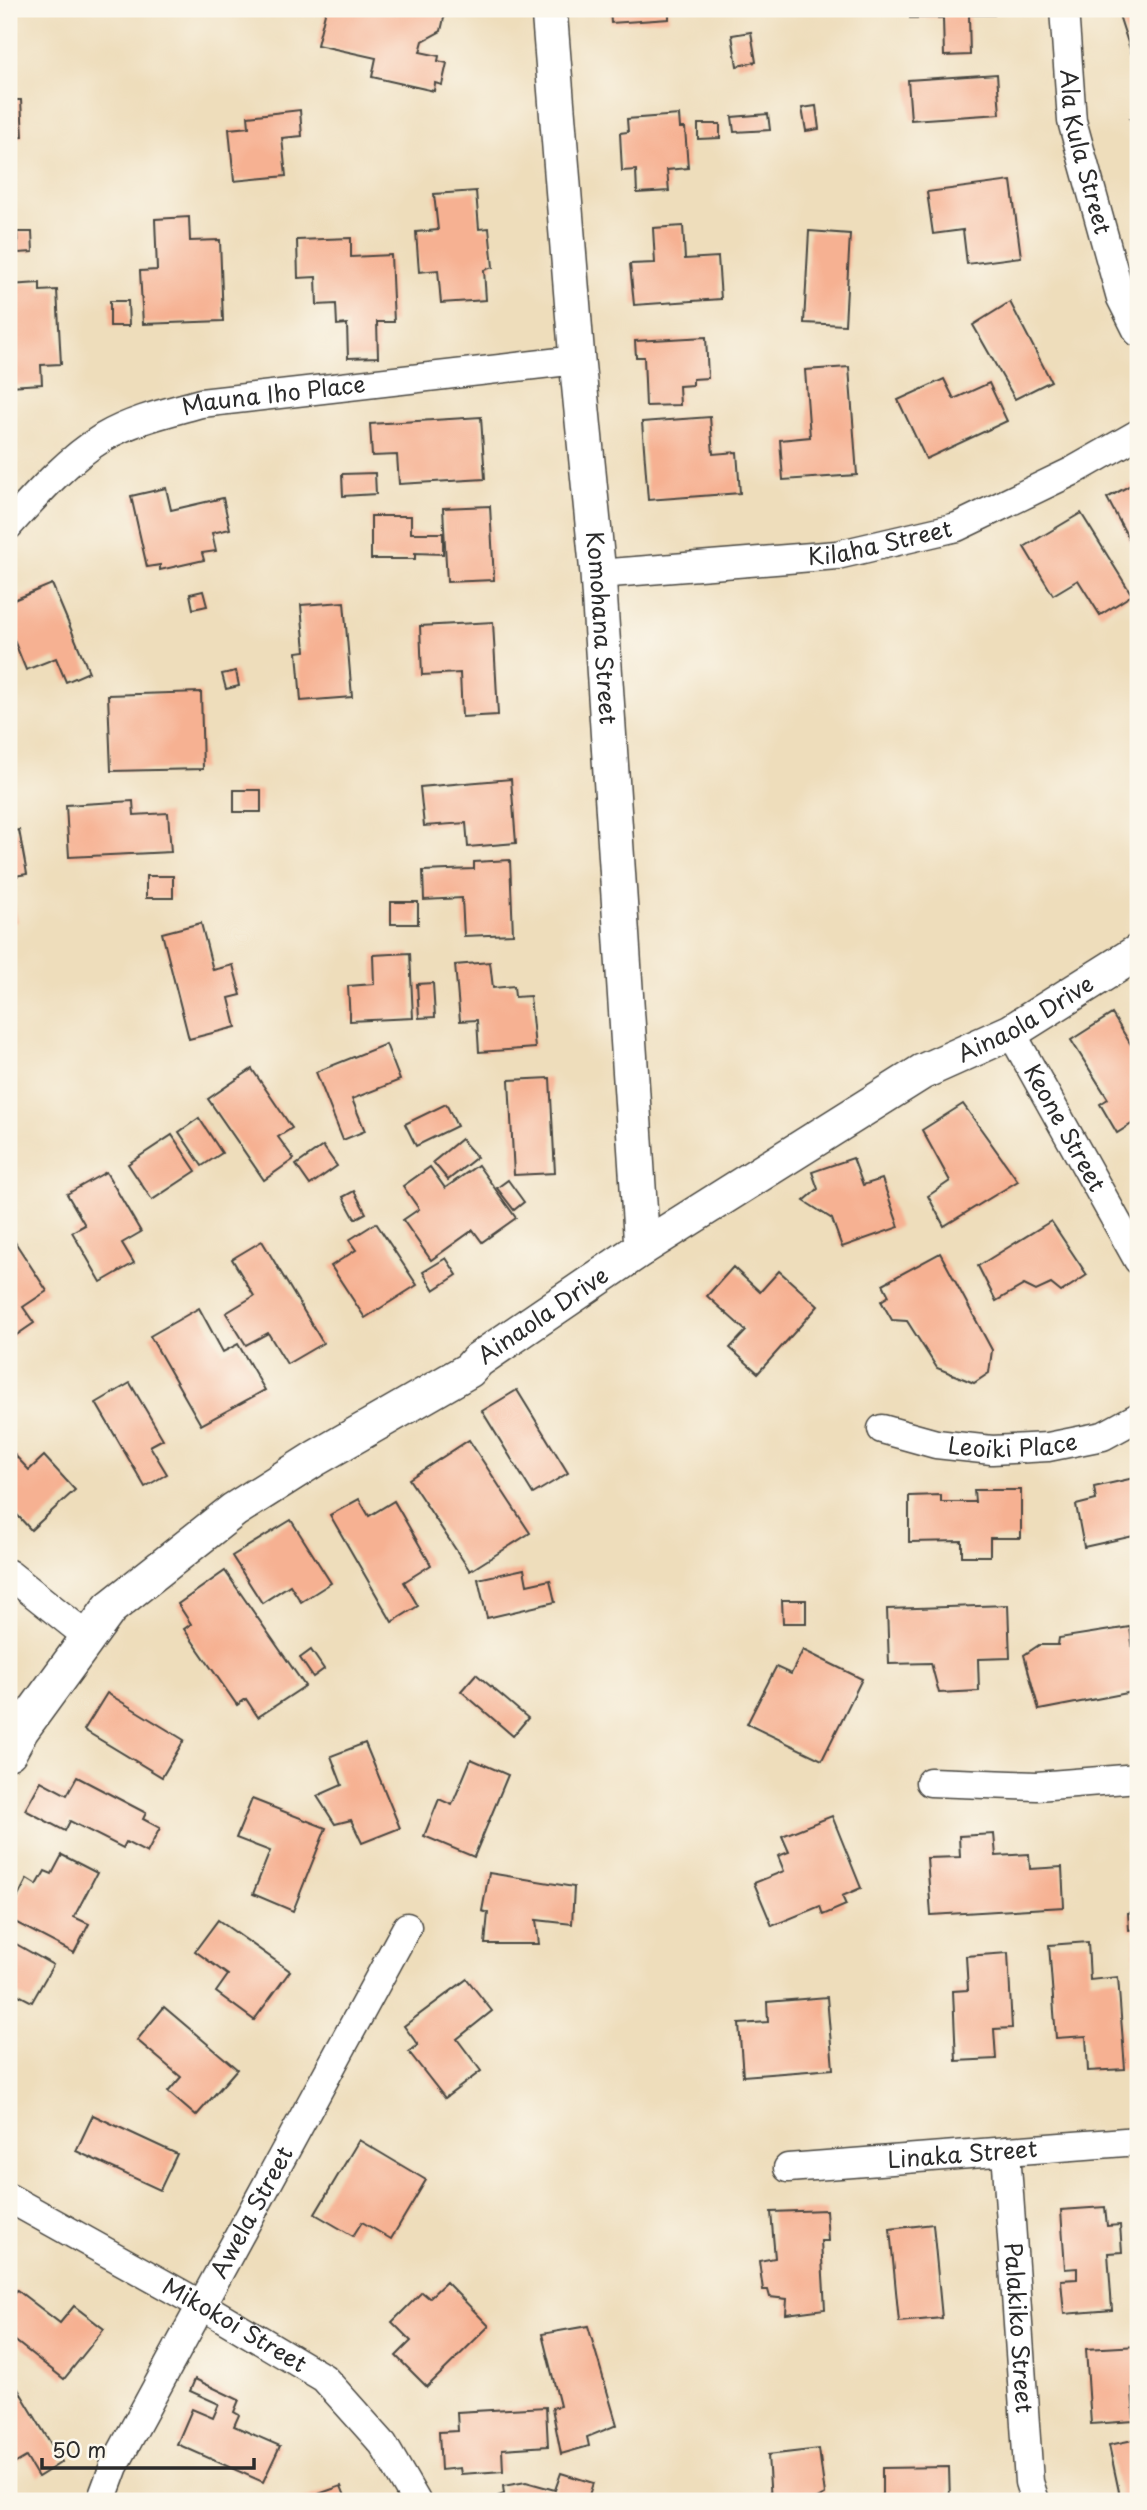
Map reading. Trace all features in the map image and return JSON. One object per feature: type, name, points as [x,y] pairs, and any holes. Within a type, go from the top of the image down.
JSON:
[{"type":"street","name":"Komohana Street","points":[[549,9],[577,360],[598,574],[642,1248]]},
{"type":"street","name":"Ala Kula Street","points":[[1064,9],[1072,121],[1121,298],[1138,332]]},
{"type":"street","name":"Mauna Iho Place","points":[[9,525],[70,464],[104,437],[153,417],[201,403],[577,360]]},
{"type":"street","name":"Kilaha Street","points":[[598,574],[838,555],[957,527],[1073,471],[1138,434]]},
{"type":"street","name":"Ainaola Drive","points":[[9,1752],[21,1730],[110,1608],[234,1510],[316,1458],[469,1370],[478,1360],[642,1248],[922,1072],[1011,1032],[1138,952]]},
{"type":"street","name":"Keone Street","points":[[1011,1032],[1138,1260]]},
{"type":"street","name":"Leoiki Place","points":[[882,1429],[936,1444],[992,1450],[1048,1447],[1103,1436],[1138,1417]]},
{"type":"street","points":[[9,1574],[88,1637]]},
{"type":"street","points":[[930,1782],[1037,1786],[1138,1778]]},
{"type":"street","name":"Awela Street","points":[[102,2501],[114,2466],[407,1927]]},
{"type":"street","name":"Linaka Street","points":[[788,2168],[1138,2141]]},
{"type":"street","name":"Palakiko Street","points":[[1006,2151],[1030,2482],[1035,2501]]},
{"type":"street","name":"Mikokoi Street","points":[[9,2197],[203,2306],[324,2378],[383,2444],[416,2501]]},
{"type":"building","points":[[326,9],[373,9],[395,14],[396,9],[446,9],[441,31],[423,41],[420,52],[439,56],[438,61],[447,63],[442,85],[435,83],[434,91],[372,77],[376,58],[317,45]]},
{"type":"building","points":[[610,9],[669,9],[669,19],[611,23]]},
{"type":"building","points":[[910,9],[993,9],[994,15],[969,15],[970,55],[944,56],[943,18],[910,18]]},
{"type":"building","points":[[1117,9],[1138,9],[1138,53],[1132,55]]},
{"type":"building","points":[[751,32],[756,62],[737,66],[732,35]]},
{"type":"building","points":[[997,74],[1000,114],[911,120],[908,80]]},
{"type":"building","points":[[9,100],[21,100],[23,137],[9,138]]},
{"type":"building","points":[[816,106],[819,129],[806,131],[802,108]]},
{"type":"building","points":[[300,110],[302,136],[282,138],[286,176],[234,181],[229,129],[249,127],[248,116]]},
{"type":"building","points":[[768,114],[770,130],[734,132],[732,117]]},
{"type":"building","points":[[679,115],[680,128],[685,128],[688,168],[667,170],[669,191],[637,193],[636,170],[622,171],[620,133],[628,132],[627,119]]},
{"type":"building","points":[[1138,116],[1138,140],[1130,119]]},
{"type":"building","points":[[698,124],[720,124],[720,138],[698,139]]},
{"type":"building","points":[[1011,181],[1021,257],[967,264],[963,230],[933,234],[927,192]]},
{"type":"building","points":[[476,191],[479,229],[489,228],[493,267],[484,270],[486,300],[441,303],[438,270],[419,272],[416,232],[438,230],[434,194]]},
{"type":"building","points":[[189,217],[190,241],[220,240],[223,321],[143,324],[140,271],[157,270],[155,219]]},
{"type":"building","points":[[683,226],[685,259],[718,257],[721,299],[634,305],[630,264],[655,263],[653,228]]},
{"type":"building","points":[[809,231],[850,234],[845,325],[804,323]]},
{"type":"building","points":[[17,232],[32,232],[33,252],[18,253]]},
{"type":"building","points":[[351,238],[351,257],[391,255],[394,322],[377,322],[378,357],[348,358],[347,324],[337,325],[336,304],[317,305],[316,277],[298,278],[297,240]]},
{"type":"building","points":[[40,283],[40,291],[57,290],[61,364],[41,365],[42,384],[9,386],[9,285]]},
{"type":"building","points":[[110,301],[128,301],[129,326],[110,326]]},
{"type":"building","points":[[1010,302],[1051,381],[1015,399],[973,325]]},
{"type":"building","points":[[706,337],[708,378],[693,379],[693,385],[679,386],[680,405],[646,406],[644,357],[636,357],[635,341]]},
{"type":"building","points":[[849,367],[857,475],[783,480],[780,440],[810,437],[805,370]]},
{"type":"building","points":[[944,379],[954,399],[989,383],[1007,421],[926,459],[898,400]]},
{"type":"building","points":[[481,417],[485,479],[399,484],[397,455],[372,456],[370,424]]},
{"type":"building","points":[[710,417],[713,454],[737,452],[740,493],[648,500],[642,422]]},
{"type":"building","points":[[375,473],[376,494],[343,496],[342,474]]},
{"type":"building","points":[[1138,481],[1138,542],[1132,545],[1107,498]]},
{"type":"building","points":[[166,488],[171,510],[223,498],[230,529],[212,533],[216,551],[202,553],[204,560],[160,570],[160,565],[147,567],[131,496]]},
{"type":"building","points":[[490,506],[494,580],[447,582],[443,508]]},
{"type":"building","points":[[1081,513],[1132,595],[1100,615],[1078,580],[1053,595],[1024,547]]},
{"type":"building","points":[[371,516],[411,516],[411,533],[443,533],[443,554],[415,553],[415,559],[371,559]]},
{"type":"building","points":[[52,584],[89,672],[66,682],[56,658],[26,670],[9,628],[9,602]]},
{"type":"building","points":[[203,591],[207,606],[193,609],[190,594]]},
{"type":"building","points":[[344,602],[352,697],[301,701],[297,652],[305,651],[301,605]]},
{"type":"building","points":[[493,622],[498,715],[462,717],[460,673],[422,675],[420,626]]},
{"type":"building","points":[[236,671],[239,686],[226,689],[222,674]]},
{"type":"building","points":[[201,692],[203,769],[111,771],[108,695]]},
{"type":"building","points":[[511,779],[516,843],[468,847],[466,823],[424,826],[420,787]]},
{"type":"building","points":[[234,790],[261,790],[261,812],[234,812]]},
{"type":"building","points":[[133,801],[134,815],[168,813],[171,852],[69,857],[66,805]]},
{"type":"building","points":[[19,830],[27,874],[9,877],[9,832]]},
{"type":"building","points":[[510,860],[513,934],[464,936],[462,898],[424,900],[423,871],[474,869],[474,862]]},
{"type":"building","points":[[146,876],[173,876],[173,898],[146,898]]},
{"type":"building","points":[[9,884],[17,922],[9,923]]},
{"type":"building","points":[[391,902],[418,902],[418,924],[391,924]]},
{"type":"building","points":[[201,923],[213,970],[233,965],[241,995],[229,998],[236,1027],[189,1039],[162,933]]},
{"type":"building","points":[[410,953],[413,1018],[350,1021],[348,986],[374,984],[373,955]]},
{"type":"building","points":[[490,962],[493,988],[514,986],[515,997],[530,996],[535,1048],[479,1052],[477,1020],[460,1021],[455,965]]},
{"type":"building","points":[[433,983],[435,1017],[419,1018],[417,984]]},
{"type":"building","points":[[1112,1014],[1138,1056],[1138,1120],[1117,1133],[1100,1104],[1108,1099],[1071,1040]]},
{"type":"building","points":[[386,1044],[400,1080],[352,1099],[365,1131],[343,1140],[316,1072]]},
{"type":"building","points":[[252,1069],[292,1128],[278,1137],[294,1159],[264,1180],[208,1099]]},
{"type":"building","points":[[550,1078],[555,1173],[514,1175],[509,1080]]},
{"type":"building","points":[[446,1104],[457,1126],[416,1146],[405,1124]]},
{"type":"building","points":[[963,1104],[1018,1181],[944,1226],[928,1196],[950,1181],[922,1130]]},
{"type":"building","points":[[199,1118],[222,1153],[202,1166],[179,1132]]},
{"type":"building","points":[[172,1135],[196,1171],[152,1200],[128,1164]]},
{"type":"building","points":[[461,1139],[477,1157],[448,1180],[433,1162]]},
{"type":"building","points":[[323,1146],[337,1166],[310,1185],[296,1165]]},
{"type":"building","points":[[853,1158],[863,1185],[882,1179],[899,1227],[842,1247],[832,1219],[804,1201],[818,1189],[812,1172]]},
{"type":"building","points":[[478,1165],[516,1218],[482,1242],[473,1230],[431,1260],[403,1220],[419,1209],[403,1186],[430,1167],[445,1188]]},
{"type":"building","points":[[106,1172],[141,1232],[122,1243],[134,1263],[101,1282],[72,1232],[85,1225],[67,1194]]},
{"type":"building","points":[[508,1180],[524,1202],[514,1210],[497,1188]]},
{"type":"building","points":[[354,1191],[366,1213],[355,1219],[343,1197]]},
{"type":"building","points":[[1051,1221],[1087,1275],[1061,1292],[1051,1284],[1036,1291],[1024,1285],[996,1301],[978,1266]]},
{"type":"building","points":[[376,1223],[417,1285],[365,1318],[331,1266],[356,1250],[349,1240]]},
{"type":"building","points":[[9,1233],[47,1291],[23,1307],[34,1323],[9,1340]]},
{"type":"building","points":[[262,1241],[323,1343],[287,1364],[268,1333],[246,1345],[226,1313],[254,1296],[232,1259]]},
{"type":"building","points":[[940,1253],[992,1350],[989,1373],[974,1383],[937,1368],[907,1321],[892,1320],[881,1301],[889,1296],[883,1284]]},
{"type":"building","points":[[446,1258],[457,1275],[434,1290],[423,1272]]},
{"type":"building","points":[[733,1267],[760,1292],[779,1271],[818,1306],[758,1373],[730,1348],[746,1331],[707,1296]]},
{"type":"building","points":[[199,1308],[223,1352],[238,1344],[265,1390],[201,1425],[150,1336]]},
{"type":"building","points":[[130,1383],[163,1439],[150,1446],[167,1474],[145,1487],[96,1403]]},
{"type":"building","points":[[517,1390],[568,1473],[533,1494],[482,1411]]},
{"type":"building","points":[[469,1440],[530,1533],[470,1571],[409,1479]]},
{"type":"building","points":[[9,1449],[29,1470],[44,1456],[75,1490],[31,1530],[9,1506]]},
{"type":"building","points":[[1134,1478],[1135,1485],[1138,1485],[1138,1535],[1084,1547],[1076,1505],[1096,1500],[1094,1487]]},
{"type":"building","points":[[974,1490],[1021,1490],[1021,1538],[990,1538],[990,1556],[962,1556],[962,1541],[909,1542],[909,1496],[941,1495],[941,1502],[975,1502]]},
{"type":"building","points":[[359,1499],[369,1516],[394,1501],[431,1565],[404,1582],[418,1606],[392,1622],[330,1515]]},
{"type":"building","points":[[291,1520],[331,1583],[301,1602],[290,1585],[262,1603],[232,1556]]},
{"type":"building","points":[[524,1569],[527,1585],[550,1580],[555,1602],[487,1618],[478,1579]]},
{"type":"building","points":[[225,1571],[305,1686],[258,1717],[246,1699],[237,1705],[184,1629],[191,1624],[178,1604]]},
{"type":"building","points":[[782,1600],[806,1600],[806,1623],[783,1623]]},
{"type":"building","points":[[1008,1605],[1010,1658],[978,1659],[979,1691],[939,1693],[931,1663],[889,1664],[887,1609]]},
{"type":"building","points":[[1130,1627],[1138,1691],[1039,1710],[1024,1655],[1039,1645],[1058,1645],[1059,1638]]},
{"type":"building","points":[[311,1650],[324,1669],[313,1677],[300,1658]]},
{"type":"building","points":[[803,1650],[862,1679],[822,1760],[747,1724],[776,1667],[791,1674]]},
{"type":"building","points":[[476,1674],[528,1718],[513,1736],[461,1691]]},
{"type":"building","points":[[107,1693],[184,1740],[162,1777],[84,1730]]},
{"type":"building","points":[[365,1743],[400,1828],[362,1843],[351,1820],[335,1824],[317,1796],[342,1785],[331,1756]]},
{"type":"building","points":[[471,1759],[508,1775],[474,1857],[424,1836],[439,1799],[452,1805]]},
{"type":"building","points":[[77,1777],[146,1813],[143,1819],[160,1828],[147,1853],[126,1842],[123,1848],[70,1821],[65,1831],[25,1810],[41,1781],[67,1795]]},
{"type":"building","points":[[252,1799],[326,1828],[293,1911],[253,1894],[270,1851],[236,1838]]},
{"type":"building","points":[[832,1816],[861,1888],[842,1896],[846,1905],[823,1915],[820,1906],[772,1926],[754,1883],[784,1871],[778,1856],[789,1852],[782,1836]]},
{"type":"building","points":[[994,1834],[996,1856],[1029,1854],[1030,1869],[1062,1867],[1064,1907],[931,1915],[927,1858],[960,1857],[959,1836]]},
{"type":"building","points":[[62,1855],[97,1873],[74,1917],[89,1924],[74,1953],[9,1919],[27,1879],[37,1885],[45,1871],[52,1874]]},
{"type":"building","points":[[489,1873],[574,1887],[572,1924],[536,1920],[539,1944],[485,1944],[488,1913],[482,1911]]},
{"type":"building","points":[[1138,1912],[1138,1929],[1129,1930],[1128,1913]]},
{"type":"building","points":[[218,1920],[290,1971],[254,2020],[216,1992],[228,1975],[195,1951]]},
{"type":"building","points":[[1134,1937],[1138,1937],[1138,2001],[1136,2001]]},
{"type":"building","points":[[9,1940],[53,1965],[32,2002],[17,1994],[15,1998],[9,1995]]},
{"type":"building","points":[[1088,1942],[1090,1980],[1118,1977],[1125,2069],[1088,2071],[1086,2036],[1056,2038],[1049,1945]]},
{"type":"building","points":[[1008,1953],[1012,2028],[994,2029],[996,2059],[956,2061],[953,1991],[968,1990],[966,1956]]},
{"type":"building","points":[[467,1979],[492,2011],[457,2039],[481,2071],[445,2098],[409,2052],[418,2045],[404,2026]]},
{"type":"building","points":[[827,1997],[833,2069],[743,2076],[739,2024],[768,2022],[767,2002]]},
{"type":"building","points":[[164,2007],[237,2069],[196,2116],[168,2092],[181,2077],[137,2040]]},
{"type":"building","points":[[93,2115],[177,2154],[160,2190],[76,2151]]},
{"type":"building","points":[[359,2140],[426,2180],[391,2239],[362,2222],[353,2236],[315,2214]]},
{"type":"building","points":[[1105,2207],[1107,2226],[1120,2225],[1122,2252],[1108,2253],[1112,2310],[1064,2314],[1061,2280],[1077,2279],[1077,2268],[1065,2269],[1061,2210]]},
{"type":"building","points":[[826,2210],[828,2241],[821,2241],[825,2309],[786,2314],[787,2299],[770,2297],[768,2290],[763,2290],[759,2261],[775,2258],[771,2212]]},
{"type":"building","points":[[933,2224],[942,2318],[899,2322],[890,2229]]},
{"type":"building","points":[[446,2282],[489,2326],[427,2387],[396,2356],[411,2341],[392,2322],[422,2292],[429,2298]]},
{"type":"building","points":[[17,2290],[60,2323],[74,2306],[104,2329],[64,2379],[9,2336],[9,2300]]},
{"type":"building","points":[[588,2326],[617,2425],[587,2437],[589,2446],[561,2454],[552,2408],[560,2406],[542,2334]]},
{"type":"building","points":[[1138,2346],[1138,2388],[1132,2388],[1134,2421],[1091,2424],[1086,2349]]},
{"type":"building","points":[[195,2379],[239,2400],[234,2412],[239,2415],[234,2426],[280,2446],[263,2482],[177,2444],[192,2409],[213,2418],[219,2404],[190,2391]]},
{"type":"building","points":[[15,2384],[62,2462],[38,2477],[26,2457],[9,2467],[9,2387]]},
{"type":"building","points":[[546,2407],[548,2446],[502,2449],[503,2471],[461,2474],[460,2468],[441,2470],[439,2432],[458,2431],[457,2412]]},
{"type":"building","points":[[1138,2439],[1138,2501],[1121,2501],[1109,2445]]},
{"type":"building","points":[[819,2449],[825,2495],[814,2501],[771,2501],[768,2455]]},
{"type":"building","points":[[949,2467],[950,2501],[882,2501],[882,2468]]},
{"type":"building","points":[[561,2473],[593,2483],[587,2501],[496,2501],[498,2496],[504,2494],[503,2486],[526,2482],[555,2490]]},
{"type":"building","points":[[341,2486],[347,2501],[299,2501]]}]
